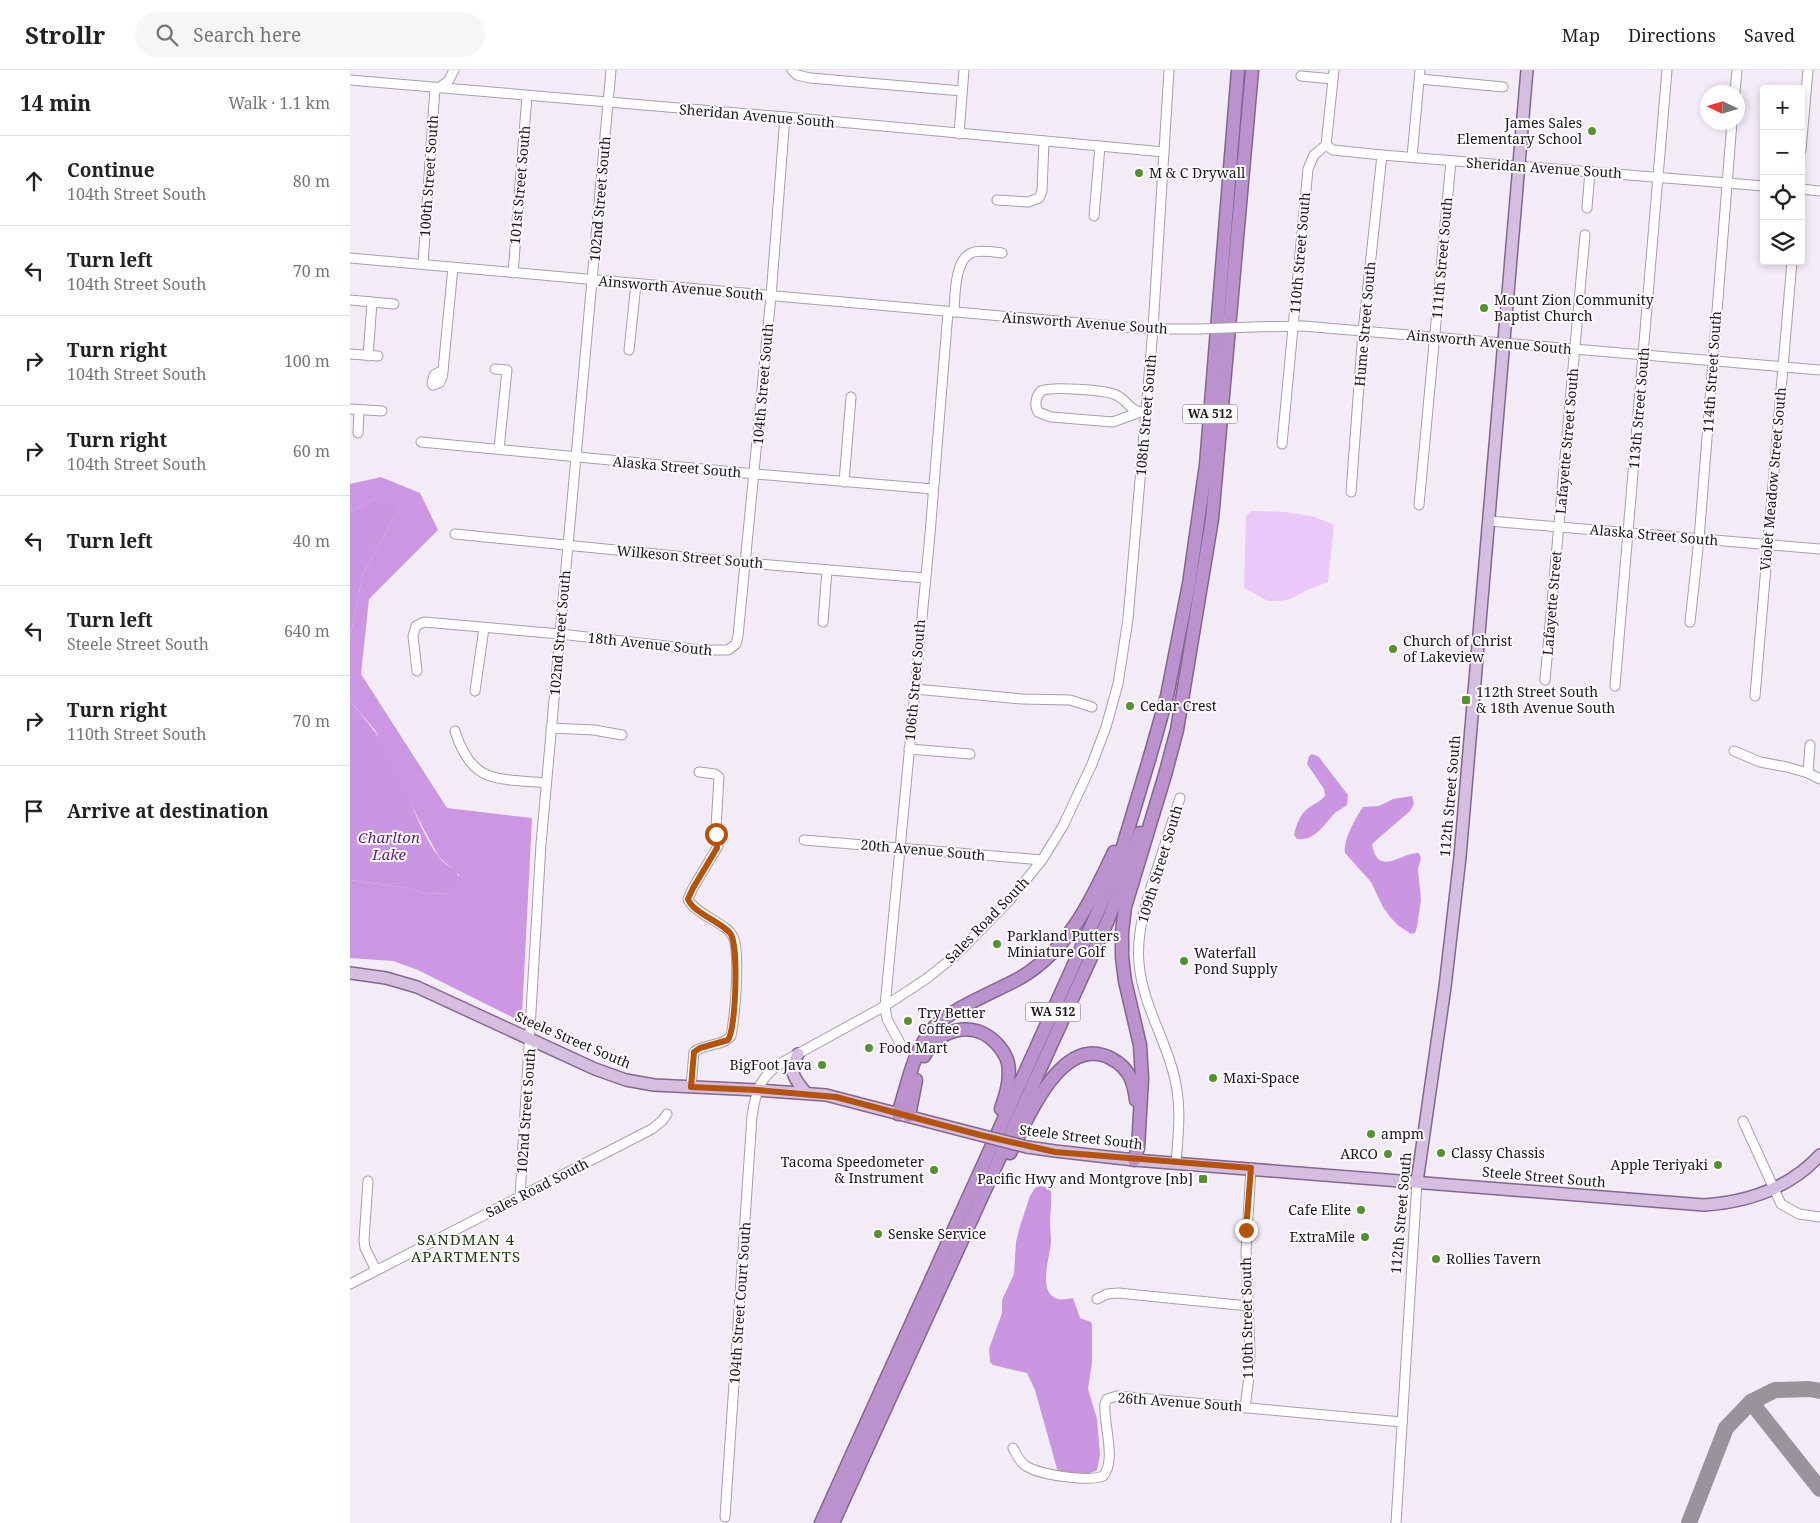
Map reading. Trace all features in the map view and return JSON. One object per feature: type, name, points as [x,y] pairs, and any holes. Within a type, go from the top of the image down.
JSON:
[{"type":"highway","name":"WA 512","points":[[965,1220],[1118,863],[1167,696],[1190,584],[1206,465],[1238,70]]},
{"type":"highway","name":"WA 512","points":[[825,1522],[965,1220],[1109,918],[1149,807],[1186,672],[1215,495],[1252,70]]},
{"type":"highway","points":[[1134,1160],[1138,1148],[1142,1079],[1137,1031],[1124,972],[1121,943],[1122,924],[1129,893],[1172,748],[1186,672]]},
{"type":"highway","points":[[904,1115],[918,1051],[936,1025],[952,1014],[1036,968],[1060,947],[1070,934],[1103,875],[1137,802]]},
{"type":"highway","points":[[904,1115],[922,1059],[936,1039],[947,1032],[970,1029],[982,1032],[998,1045],[1007,1061],[1008,1085],[996,1123],[966,1192],[965,1220]]},
{"type":"highway","points":[[965,1220],[985,1202],[1052,1078],[1062,1066],[1076,1057],[1094,1055],[1110,1058],[1124,1068],[1131,1077],[1136,1102],[1131,1145],[1134,1160]]},
{"type":"main road","name":"112th Street South","points":[[1417,1182],[1457,885],[1527,70]]},
{"type":"main road","name":"Steele Street South","points":[[350,973],[386,978],[408,984],[530,1040],[626,1080],[654,1085],[806,1093],[836,1097],[1027,1147],[1055,1152],[1134,1160],[1704,1205],[1740,1201],[1774,1189],[1796,1176],[1820,1155]]},
{"type":"main road","points":[[798,1054],[792,1071],[796,1081],[806,1093]]},
{"type":"street","points":[[437,88],[449,80],[454,70]]},
{"type":"street","name":"102nd Street South","points":[[520,1196],[546,782],[611,70]]},
{"type":"street","points":[[958,134],[964,70]]},
{"type":"street","name":"108th Street South","points":[[1106,727],[1118,684],[1126,641],[1143,412],[1153,329],[1169,70]]},
{"type":"street","name":"113th Street South","points":[[1615,686],[1667,70]]},
{"type":"street","points":[[1736,85],[1737,70]]},
{"type":"street","points":[[1803,130],[1808,70]]},
{"type":"street","points":[[793,71],[799,76],[810,78],[962,90]]},
{"type":"street","points":[[1412,157],[1420,74],[1503,87]]},
{"type":"street","points":[[1301,76],[1333,75],[1326,145]]},
{"type":"street","name":"Sheridan Avenue South","points":[[350,80],[1164,152]]},
{"type":"street","name":"100th Street South","points":[[423,264],[437,88]]},
{"type":"street","name":"101st Street South","points":[[514,273],[527,96]]},
{"type":"street","name":"104th Street South","points":[[732,648],[737,642],[738,636],[755,474],[785,117]]},
{"type":"street","name":"114th Street South","points":[[1690,622],[1699,538],[1731,130]]},
{"type":"street","points":[[997,200],[1022,202],[1034,201],[1039,198],[1042,191],[1044,141]]},
{"type":"street","name":"Sheridan Avenue South","points":[[1326,145],[1333,150],[1382,155],[1760,186]]},
{"type":"street","name":"110th Street South","points":[[1282,444],[1308,169],[1314,155],[1326,145]]},
{"type":"street","points":[[1094,216],[1100,146]]},
{"type":"street","name":"Hume Street South","points":[[1351,492],[1363,331],[1382,155]]},
{"type":"street","name":"111th Street South","points":[[1419,505],[1451,161]]},
{"type":"street","points":[[1587,208],[1590,171]]},
{"type":"street","points":[[1805,189],[1820,191]]},
{"type":"street","name":"Lafayette Street South","points":[[1559,527],[1585,236]]},
{"type":"street","name":"106th Street South","points":[[901,1045],[887,1019],[885,1006],[951,312],[959,272],[964,260],[970,254],[976,252],[1002,253]]},
{"type":"street","name":"Ainsworth Avenue South","points":[[350,258],[1153,329],[1293,326],[1820,370]]},
{"type":"street","name":"Violet Meadow Street South","points":[[1755,696],[1792,265]]},
{"type":"street","points":[[443,370],[453,267]]},
{"type":"street","points":[[629,350],[636,284]]},
{"type":"street","points":[[350,300],[394,304]]},
{"type":"street","points":[[368,356],[372,302]]},
{"type":"street","points":[[350,354],[378,356]]},
{"type":"street","points":[[495,369],[507,370],[499,449]]},
{"type":"street","points":[[1051,388],[1105,392],[1119,396],[1131,408],[1143,412],[1114,422],[1051,418],[1038,412],[1036,398],[1041,391],[1051,388]]},
{"type":"street","points":[[844,482],[851,397]]},
{"type":"street","points":[[358,433],[355,409],[382,411]]},
{"type":"street","name":"Alaska Street South","points":[[421,442],[934,489]]},
{"type":"street","name":"Alaska Street South","points":[[1489,521],[1820,549]]},
{"type":"street","name":"Lafayette Street","points":[[1545,680],[1559,527]]},
{"type":"street","name":"Wilkeson Street South","points":[[455,534],[746,563],[925,578]]},
{"type":"street","points":[[822,622],[828,570]]},
{"type":"street","name":"18th Avenue South","points":[[417,671],[413,636],[418,624],[424,622],[560,634],[701,650],[728,650],[732,648]]},
{"type":"street","points":[[475,691],[484,628]]},
{"type":"street","points":[[915,689],[1017,699],[1070,700],[1092,707]]},
{"type":"street","name":"Sales Road South","points":[[757,1090],[761,1081],[773,1069],[885,1006],[926,979],[955,956],[1008,902],[1042,860],[1063,826],[1092,764],[1106,727]]},
{"type":"street","points":[[551,728],[594,730],[622,735]]},
{"type":"street","points":[[455,730],[460,748],[467,760],[478,770],[498,778],[546,782]]},
{"type":"street","points":[[1808,773],[1810,745]]},
{"type":"street","points":[[909,749],[970,754]]},
{"type":"street","points":[[1734,750],[1760,762],[1787,767],[1808,773],[1820,779]]},
{"type":"street","points":[[691,1087],[693,1054],[697,1049],[723,1042],[730,1037],[736,977],[736,950],[732,934],[693,906],[688,899],[718,846],[716,827],[719,777],[715,774],[698,772]]},
{"type":"street","name":"109th Street South","points":[[1176,1162],[1180,1114],[1177,1086],[1163,1041],[1144,991],[1138,954],[1144,910],[1180,798]]},
{"type":"street","name":"20th Avenue South","points":[[804,840],[1042,860]]},
{"type":"street","name":"104th Street Court South","points":[[725,1517],[752,1116],[757,1090]]},
{"type":"street","name":"Sales Road South","points":[[350,1284],[652,1129],[667,1114]]},
{"type":"street","points":[[1743,1121],[1781,1204],[1799,1214],[1820,1217]]},
{"type":"street","name":"110th Street South","points":[[1245,1407],[1250,1352],[1246,1230],[1251,1168]]},
{"type":"street","points":[[368,1181],[364,1240],[365,1248],[376,1270]]},
{"type":"street","name":"112th Street South","points":[[1396,1523],[1417,1182]]},
{"type":"street","points":[[1097,1299],[1107,1294],[1118,1293],[1248,1306]]},
{"type":"street","name":"26th Avenue South","points":[[1013,1448],[1021,1462],[1031,1468],[1073,1476],[1098,1478],[1106,1472],[1108,1464],[1105,1407],[1106,1401],[1110,1397],[1131,1396],[1402,1422]]},
{"type":"shaded area","points":[[381,477],[420,493],[438,530],[369,599],[361,674],[447,808],[532,818],[522,1015],[514,1018],[418,970],[393,961],[350,958],[350,880],[409,888],[425,893],[451,894],[459,875],[439,857],[375,730],[350,701],[350,637],[363,573],[398,511],[375,499],[350,512],[350,484]]},
{"type":"shaded area","points":[[1251,511],[1286,512],[1315,517],[1334,525],[1328,582],[1290,599],[1281,601],[1268,601],[1244,588],[1246,516]]},
{"type":"water","points":[[375,499],[388,500],[398,511],[363,573],[350,637],[350,512]]},
{"type":"water","name":"Charlton Lake","points":[[350,701],[390,755],[432,847],[439,857],[458,874],[462,885],[451,894],[425,893],[409,888],[350,880]]},
{"type":"water","points":[[1312,754],[1318,756],[1348,795],[1347,805],[1336,812],[1314,835],[1309,838],[1297,839],[1294,835],[1302,814],[1325,796],[1324,789],[1307,764],[1309,756]]},
{"type":"water","points":[[1412,796],[1414,804],[1410,811],[1372,844],[1379,860],[1385,862],[1412,853],[1419,853],[1421,858],[1418,869],[1421,900],[1417,927],[1415,933],[1411,934],[1390,917],[1371,882],[1345,853],[1345,848],[1351,829],[1363,807],[1379,806],[1393,799]]},
{"type":"water","points":[[1040,1186],[1050,1188],[1051,1196],[1051,1242],[1046,1270],[1048,1290],[1056,1299],[1073,1298],[1080,1318],[1091,1322],[1092,1325],[1092,1363],[1088,1389],[1097,1419],[1100,1455],[1097,1470],[1083,1474],[1072,1474],[1057,1469],[1035,1390],[1027,1373],[993,1365],[990,1362],[989,1349],[1002,1313],[1002,1300],[1014,1274],[1016,1242],[1020,1226],[1030,1196],[1035,1188]]},
{"type":"taxiway","points":[[1689,1523],[1726,1428],[1751,1402],[1775,1390],[1809,1389],[1820,1391]]},
{"type":"taxiway","points":[[1751,1402],[1820,1489]]},
{"type":"place","name":"James Sales Elementary School","points":[[1592,131]]},
{"type":"place","name":"M & C Drywall","points":[[1139,173]]},
{"type":"place","name":"Mount Zion Community Baptist Church","points":[[1484,308]]},
{"type":"place","name":"Church of Christ of Lakeview","points":[[1393,649]]},
{"type":"place","name":"112th Street South & 18th Avenue South","points":[[1466,700]]},
{"type":"place","name":"Cedar Crest","points":[[1130,706]]},
{"type":"place","name":"Parkland Putters Miniature Golf","points":[[997,944]]},
{"type":"place","name":"Waterfall Pond Supply","points":[[1184,961]]},
{"type":"place","name":"Try Better Coffee","points":[[908,1021]]},
{"type":"place","name":"Food Mart","points":[[869,1048]]},
{"type":"place","name":"BigFoot Java","points":[[822,1065]]},
{"type":"place","name":"Maxi-Space","points":[[1213,1078]]},
{"type":"place","name":"ampm","points":[[1371,1134]]},
{"type":"place","name":"Classy Chassis","points":[[1441,1153]]},
{"type":"place","name":"ARCO","points":[[1388,1154]]},
{"type":"place","name":"Apple Teriyaki","points":[[1718,1165]]},
{"type":"place","name":"Tacoma Speedometer & Instrument","points":[[934,1170]]},
{"type":"place","name":"Pacific Hwy and Montgrove [nb]","points":[[1203,1179]]},
{"type":"place","name":"Cafe Elite","points":[[1361,1210]]},
{"type":"place","name":"Senske Service","points":[[878,1234]]},
{"type":"place","name":"ExtraMile","points":[[1365,1237]]},
{"type":"place","name":"Rollies Tavern","points":[[1436,1259]]},
{"type":"district","name":"SANDMAN 4 APARTMENTS","points":[[466,1248]]},
{"type":"route","points":[[716,834],[717,848],[689,894],[688,899],[693,906],[725,928],[734,938],[736,977],[732,1027],[731,1036],[728,1040],[697,1049],[694,1052],[691,1087],[816,1094],[836,1097],[1027,1147],[1055,1152],[1134,1160],[1251,1168],[1246,1230]]}]
